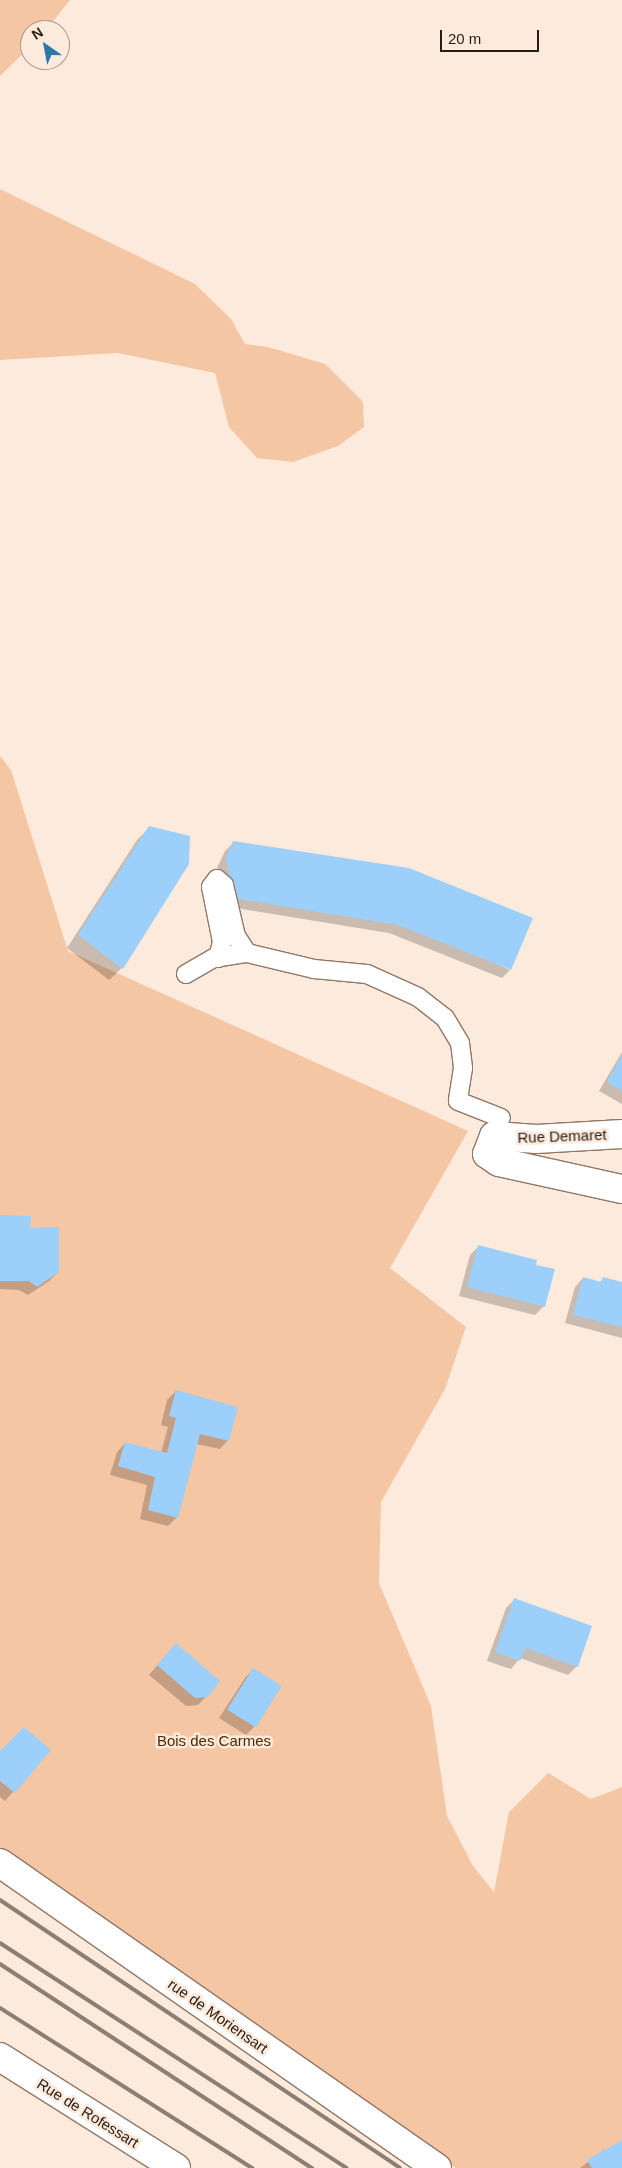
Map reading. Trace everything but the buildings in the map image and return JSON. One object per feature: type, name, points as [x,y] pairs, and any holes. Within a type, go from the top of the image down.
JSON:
[{"type":"street","name":"Rue Demaret","points":[[501,1127],[536,1139],[622,1134]]},
{"type":"street","points":[[501,1127],[492,1136],[487,1154],[499,1162],[622,1190]]},
{"type":"street","name":"rue de Moriensart","points":[[0,1863],[436,2168]]},
{"type":"street","name":"Rue de Rofessart","points":[[0,2057],[176,2168]]},
{"type":"lane","points":[[218,958],[222,942],[211,887],[217,879],[224,885],[236,936],[247,953]]},
{"type":"lane","points":[[186,974],[218,958],[247,953],[314,969],[367,974],[418,997],[445,1018],[460,1044],[463,1068],[458,1101],[501,1127]]},
{"type":"green space","points":[[0,0],[70,0],[54,20],[20,20],[20,57],[0,76]]},
{"type":"green space","points":[[0,189],[195,284],[231,319],[245,344],[268,347],[325,364],[363,402],[364,427],[338,446],[293,462],[257,458],[229,427],[215,373],[118,353],[0,360]]},
{"type":"green space","name":"Bois des Carmes","points":[[0,756],[11,770],[68,951],[468,1131],[390,1268],[466,1327],[445,1389],[381,1502],[379,1583],[431,1706],[447,1816],[473,1866],[494,1892],[509,1812],[548,1773],[591,1799],[622,1787],[622,2168],[456,2168],[4,1857],[0,1852]]},
{"type":"railway","points":[[0,1900],[400,2168]]},
{"type":"railway","points":[[0,1943],[346,2168]]},
{"type":"railway","points":[[0,1964],[312,2168]]},
{"type":"railway","points":[[0,2008],[252,2168]]}]
